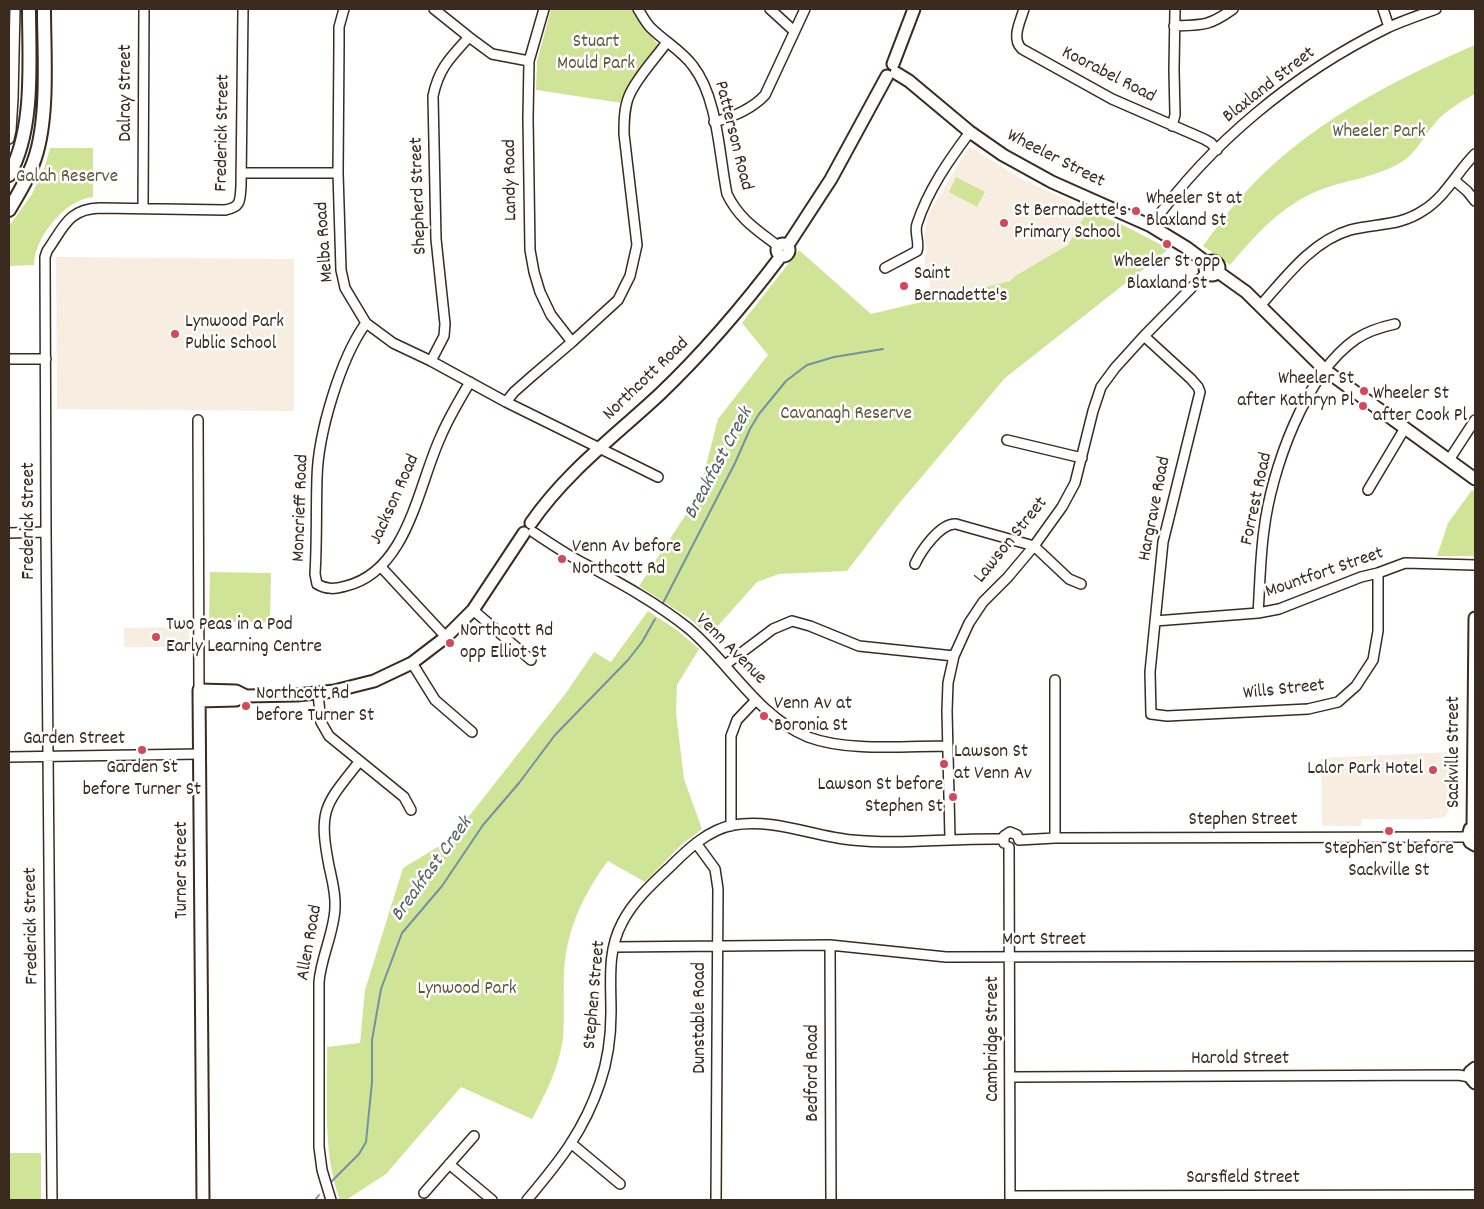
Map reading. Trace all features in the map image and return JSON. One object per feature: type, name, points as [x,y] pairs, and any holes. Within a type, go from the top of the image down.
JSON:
[{"type":"main road","points":[[9,175],[24,130],[29,100],[29,9]]},
{"type":"main road","points":[[9,210],[24,185],[39,142],[44,82],[44,9]]},
{"type":"street","points":[[9,139],[11,130],[11,65],[14,9]]},
{"type":"street","name":"Dalray Street","points":[[143,208],[144,9]]},
{"type":"street","name":"Frederick Street","points":[[52,1200],[45,260],[47,251],[72,215],[79,212],[93,208],[225,210],[234,208],[238,204],[241,173],[243,9]]},
{"type":"street","name":"Melba Road","points":[[344,9],[339,27],[338,173],[341,270],[345,288],[366,323],[393,343],[431,361],[506,402],[658,477]]},
{"type":"street","points":[[434,9],[492,54],[529,61]]},
{"type":"street","name":"Landy Road","points":[[544,9],[529,61],[530,250],[540,292],[552,315],[572,342]]},
{"type":"street","name":"Patterson Road","points":[[638,9],[649,26],[693,65],[699,74],[710,100],[724,181],[733,205],[748,224],[782,249]]},
{"type":"street","points":[[770,9],[794,31]]},
{"type":"street","points":[[714,122],[740,113],[765,95],[805,9]]},
{"type":"street","name":"Northcott Road","points":[[199,696],[236,700],[246,696],[318,694],[362,685],[412,663],[446,637],[472,610],[555,491],[659,395],[704,350],[741,308],[831,179],[892,71],[914,9]]},
{"type":"street","name":"Koorabel Road","points":[[1024,9],[1016,36],[1017,42],[1022,49],[1112,99],[1204,139],[1217,150]]},
{"type":"street","points":[[1172,126],[1175,114],[1175,9]]},
{"type":"street","points":[[1174,26],[1212,23],[1234,9]]},
{"type":"street","points":[[1383,9],[1389,27]]},
{"type":"street","name":"Blaxland Street","points":[[1151,226],[1180,190],[1217,150],[1252,118],[1310,73],[1389,27],[1436,9]]},
{"type":"street","name":"Shepherd Street","points":[[431,361],[444,336],[445,324],[436,240],[433,96],[439,74],[446,63],[469,38]]},
{"type":"street","points":[[506,402],[530,376],[572,342],[618,300],[630,276],[637,245],[624,134],[625,113],[628,97],[667,42]]},
{"type":"street","name":"Wheeler Street","points":[[892,71],[909,81],[970,132],[1003,155],[1052,182],[1151,226],[1187,248],[1211,269],[1231,280],[1326,370],[1475,479]]},
{"type":"street","points":[[885,268],[917,251],[916,227],[930,194],[970,132]]},
{"type":"street","points":[[1260,306],[1321,244],[1350,230],[1391,224],[1410,218],[1434,202],[1475,154]]},
{"type":"street","points":[[241,173],[338,173]]},
{"type":"street","points":[[1454,180],[1475,201]]},
{"type":"street","name":"Lawson Street","points":[[950,840],[947,746],[948,683],[954,656],[969,623],[983,602],[1008,577],[1034,546],[1062,507],[1075,483],[1094,410],[1102,388],[1115,368],[1211,269]]},
{"type":"street","name":"Moncrieff Road","points":[[317,584],[315,574],[317,478],[320,450],[331,404],[347,355],[356,336],[366,323]]},
{"type":"street","name":"Forrest Road","points":[[1258,614],[1264,529],[1278,466],[1296,421],[1311,392],[1326,370],[1345,349],[1355,340],[1375,329],[1395,324]]},
{"type":"street","name":"Hargrave Road","points":[[1144,336],[1191,379],[1200,392],[1163,542],[1150,672],[1151,714]]},
{"type":"street","points":[[9,359],[46,358]]},
{"type":"street","name":"Jackson Road","points":[[317,584],[324,588],[338,588],[355,584],[381,567],[401,539],[440,437],[470,382]]},
{"type":"street","name":"Turner Street","points":[[198,420],[203,1200]]},
{"type":"street","points":[[1449,460],[1475,420]]},
{"type":"street","points":[[1368,490],[1404,428]]},
{"type":"street","points":[[1007,440],[1082,458]]},
{"type":"street","points":[[915,564],[921,552],[949,524],[1034,546],[1069,579],[1081,584]]},
{"type":"street","name":"Venn Avenue","points":[[529,529],[580,562],[605,574],[676,619],[696,635],[756,700],[790,727],[818,740],[859,746],[947,746]]},
{"type":"street","points":[[9,533],[46,532]]},
{"type":"street","name":"Mountfort Street","points":[[1155,621],[1258,614],[1279,609],[1361,577],[1405,563],[1475,565]]},
{"type":"street","points":[[381,567],[446,637]]},
{"type":"street","name":"Wills Street","points":[[1151,714],[1167,716],[1308,709],[1338,702],[1356,686],[1373,660],[1378,631],[1378,573]]},
{"type":"street","points":[[472,610],[530,660]]},
{"type":"street","name":"Sackville Street","points":[[1473,834],[1475,618]]},
{"type":"street","points":[[725,665],[774,628],[792,621],[810,626],[859,646],[954,656]]},
{"type":"street","points":[[412,663],[436,700],[472,732]]},
{"type":"street","points":[[1055,680],[1055,838]]},
{"type":"street","points":[[318,694],[320,717],[326,732],[332,740],[404,798],[411,810]]},
{"type":"street","points":[[731,826],[731,736],[737,720],[756,700]]},
{"type":"street","name":"Garden Street","points":[[9,757],[200,754]]},
{"type":"street","name":"Allen Road","points":[[331,1200],[322,1170],[319,1139],[320,971],[332,928],[335,902],[323,827],[331,799],[359,762]]},
{"type":"street","name":"Stephen Street","points":[[527,1200],[572,1144],[588,1115],[601,1081],[609,1039],[610,973],[614,947],[621,924],[649,886],[696,843],[712,833],[731,826],[758,823],[778,825],[852,840],[1003,839]]},
{"type":"street","points":[[1010,832],[1017,835],[1018,840],[1016,846],[1009,847],[1004,844],[1003,839],[1010,832]]},
{"type":"street","name":"Stephen Street","points":[[1018,840],[1055,838],[1473,834]]},
{"type":"street","name":"Dunstable Road","points":[[696,843],[715,869],[718,879],[716,1200]]},
{"type":"street","name":"Cambridge Street","points":[[1009,847],[1010,1198]]},
{"type":"street","name":"Mort Street","points":[[614,947],[830,945],[946,957],[1475,956]]},
{"type":"street","name":"Bedford Road","points":[[830,945],[830,1200]]},
{"type":"street","name":"Harold Street","points":[[1010,1077],[1473,1076]]},
{"type":"street","points":[[424,1193],[474,1136]]},
{"type":"street","points":[[572,1144],[620,1184]]},
{"type":"street","points":[[449,1164],[492,1200]]},
{"type":"street","name":"Sarsfield Street","points":[[1010,1198],[1475,1195]]},
{"type":"shaded area","name":"St Bernadette's Primary School","points":[[968,148],[972,148],[1020,178],[1088,210],[1068,245],[1015,276],[1010,281],[933,300],[924,259],[927,253],[924,236],[928,215]]},
{"type":"shaded area","name":"Lynwood Park Public School","points":[[56,257],[294,259],[294,411],[57,409]]},
{"type":"shaded area","name":"Two Peas in a Pod Early Learning Centre","points":[[189,627],[189,647],[124,647],[124,628]]},
{"type":"shaded area","points":[[1452,752],[1452,806],[1445,817],[1430,819],[1362,819],[1361,826],[1322,826],[1321,758]]},
{"type":"green space","name":"Stuart Mould Park","points":[[551,9],[632,9],[659,46],[626,94],[622,103],[536,90],[537,62]]},
{"type":"green space","name":"Wheeler Park","points":[[1475,45],[1475,94],[1444,114],[1405,160],[1379,173],[1324,189],[1301,199],[1267,225],[1230,265],[1203,246],[1241,197],[1292,148],[1320,127],[1349,108],[1411,74]]},
{"type":"green space","name":"Galah Reserve","points":[[50,148],[93,148],[93,197],[82,199],[72,205],[53,222],[39,243],[34,265],[9,266],[9,226],[32,194],[45,166]]},
{"type":"green space","points":[[956,177],[985,192],[977,207],[949,192]]},
{"type":"green space","name":"Cavanagh Reserve","points":[[1088,210],[1129,228],[1169,249],[1005,378],[897,506],[847,571],[779,574],[757,582],[709,636],[689,618],[639,586],[698,496],[718,419],[768,355],[742,323],[799,250],[871,314],[1010,281],[1015,276],[1068,245]]},
{"type":"green space","points":[[1472,490],[1475,492],[1475,556],[1437,556],[1448,523]]},
{"type":"green space","points":[[210,572],[271,573],[270,622],[209,622]]},
{"type":"green space","name":"Lynwood Park","points":[[648,611],[677,630],[699,649],[677,685],[676,713],[684,779],[702,829],[682,844],[645,882],[608,861],[591,887],[577,914],[565,957],[564,1022],[561,1049],[547,1090],[532,1119],[461,1087],[386,1174],[346,1200],[340,1200],[334,1182],[328,1144],[327,1047],[360,1043],[365,990],[403,868],[451,839],[566,693],[594,652],[611,662]]},
{"type":"green space","points":[[9,1153],[41,1153],[41,1200],[9,1200]]},
{"type":"waterway","name":"Breakfast Creek","points":[[663,603],[735,463],[750,429],[759,414],[786,381],[807,365],[834,357],[883,349]]},
{"type":"waterway","name":"Breakfast Creek","points":[[332,1181],[359,1154],[366,1142],[372,1082],[372,1040],[381,989],[402,933],[442,886],[483,825],[519,783],[555,735],[628,660],[642,642],[655,619]]},
{"type":"waterway","name":"Breakfast Creek","points":[[315,1200],[319,1195]]},
{"type":"place","name":"Wheeler St at Blaxland St","points":[[1136,211]]},
{"type":"place","name":"St Bernadette's Primary School","points":[[1004,223]]},
{"type":"place","name":"Wheeler St opp Blaxland St","points":[[1167,244]]},
{"type":"place","name":"Saint Bernadette's","points":[[904,286]]},
{"type":"place","name":"Lynwood Park Public School","points":[[175,334]]},
{"type":"place","name":"Wheeler St after Kathryn Pl","points":[[1364,391]]},
{"type":"place","name":"Wheeler St after Cook Pl","points":[[1363,406]]},
{"type":"place","name":"Venn Av before Northcott Rd","points":[[562,559]]},
{"type":"place","name":"Two Peas in a Pod Early Learning Centre","points":[[156,637]]},
{"type":"place","name":"Northcott Rd opp Elliot St","points":[[450,643]]},
{"type":"place","name":"Northcott Rd before Turner St","points":[[246,706]]},
{"type":"place","name":"Venn Av at Boronia St","points":[[764,716]]},
{"type":"place","name":"Garden St before Turner St","points":[[142,750]]},
{"type":"place","name":"Lawson St at Venn Av","points":[[944,764]]},
{"type":"place","name":"Lalor Park Hotel","points":[[1433,770]]},
{"type":"place","name":"Lawson St before Stephen St","points":[[953,797]]},
{"type":"place","name":"Stephen St before Sackville St","points":[[1389,831]]}]
